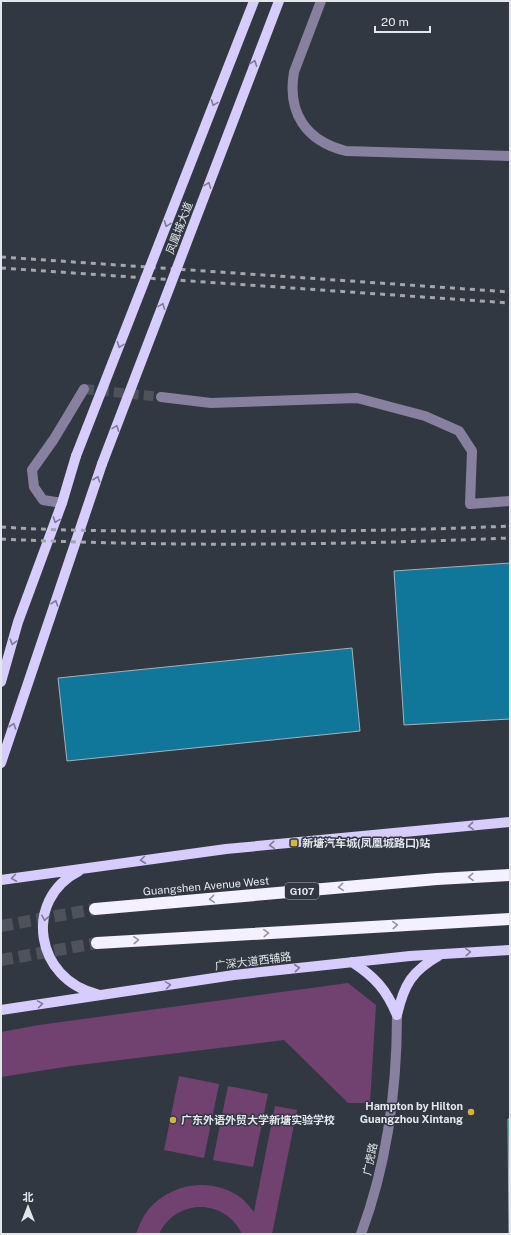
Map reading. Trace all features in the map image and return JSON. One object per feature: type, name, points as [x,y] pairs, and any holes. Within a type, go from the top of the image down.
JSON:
[{"type":"highway","name":"Guangshen Avenue West","points":[[95,909],[437,879],[510,875]]},
{"type":"highway","points":[[97,943],[510,919]]},
{"type":"main road","name":"凤凰城大道","points":[[1,682],[18,622],[62,503],[76,456],[254,1]]},
{"type":"main road","name":"凤凰城大道","points":[[1,763],[102,464],[279,1]]},
{"type":"main road","points":[[1,880],[226,849],[510,822]]},
{"type":"main road","points":[[84,868],[63,882],[51,897],[44,915],[44,942],[52,962],[64,978],[75,986],[88,992],[101,995]]},
{"type":"main road","name":"广深大道西辅路","points":[[1,1010],[234,975],[352,962],[441,954],[510,950]]},
{"type":"main road","points":[[397,1015],[401,996],[411,978],[424,964],[441,954]]},
{"type":"main road","points":[[352,962],[367,971],[380,984],[390,998],[397,1015]]},
{"type":"street","points":[[321,1],[294,72],[292,85],[292,97],[298,115],[307,130],[315,138],[325,144],[346,151],[510,156]]},
{"type":"street","points":[[62,503],[43,500],[34,487],[32,470],[54,439],[84,389]]},
{"type":"street","points":[[161,397],[211,403],[357,398],[425,416],[459,431],[472,451],[470,504],[510,501]]},
{"type":"street","name":"广虎路","points":[[361,1234],[376,1188],[386,1145],[395,1072],[397,1015]]},
{"type":"shaded area","points":[[348,983],[376,1005],[370,1103],[348,1103],[284,1040],[71,1066],[1,1077],[1,1032],[39,1025]]},
{"type":"shaded area","points":[[179,1076],[219,1084],[204,1158],[164,1150]]},
{"type":"shaded area","points":[[228,1086],[268,1094],[253,1167],[213,1160]]},
{"type":"shaded area","points":[[275,1106],[297,1110],[272,1234],[242,1234],[234,1222],[224,1214],[213,1209],[200,1207],[188,1209],[177,1214],[167,1222],[159,1234],[136,1234],[145,1215],[158,1200],[178,1189],[190,1186],[214,1186],[226,1189],[242,1198],[254,1212]]},
{"type":"building","points":[[510,563],[510,719],[404,725],[394,571]]},
{"type":"building","points":[[352,648],[360,731],[67,761],[58,678]]},
{"type":"building","points":[[508,1119],[510,1119],[510,1234],[509,1234]]},
{"type":"tunnel","points":[[84,389],[161,397]]},
{"type":"tunnel","points":[[1,926],[95,909]]},
{"type":"tunnel","points":[[1,960],[97,943]]},
{"type":"railway","points":[[1,257],[510,292]]},
{"type":"railway","points":[[1,268],[510,303]]},
{"type":"railway","points":[[1,527],[92,530],[265,531],[387,530],[510,526]]},
{"type":"railway","points":[[1,539],[128,543],[319,544],[510,538]]},
{"type":"place","name":"新塘汽车城(凤凰城路口)站","points":[[294,843]]},
{"type":"place","name":"Hampton by Hilton Guangzhou Xintang","points":[[471,1112]]},
{"type":"place","name":"广东外语外贸大学新塘实验学校","points":[[173,1120]]}]
